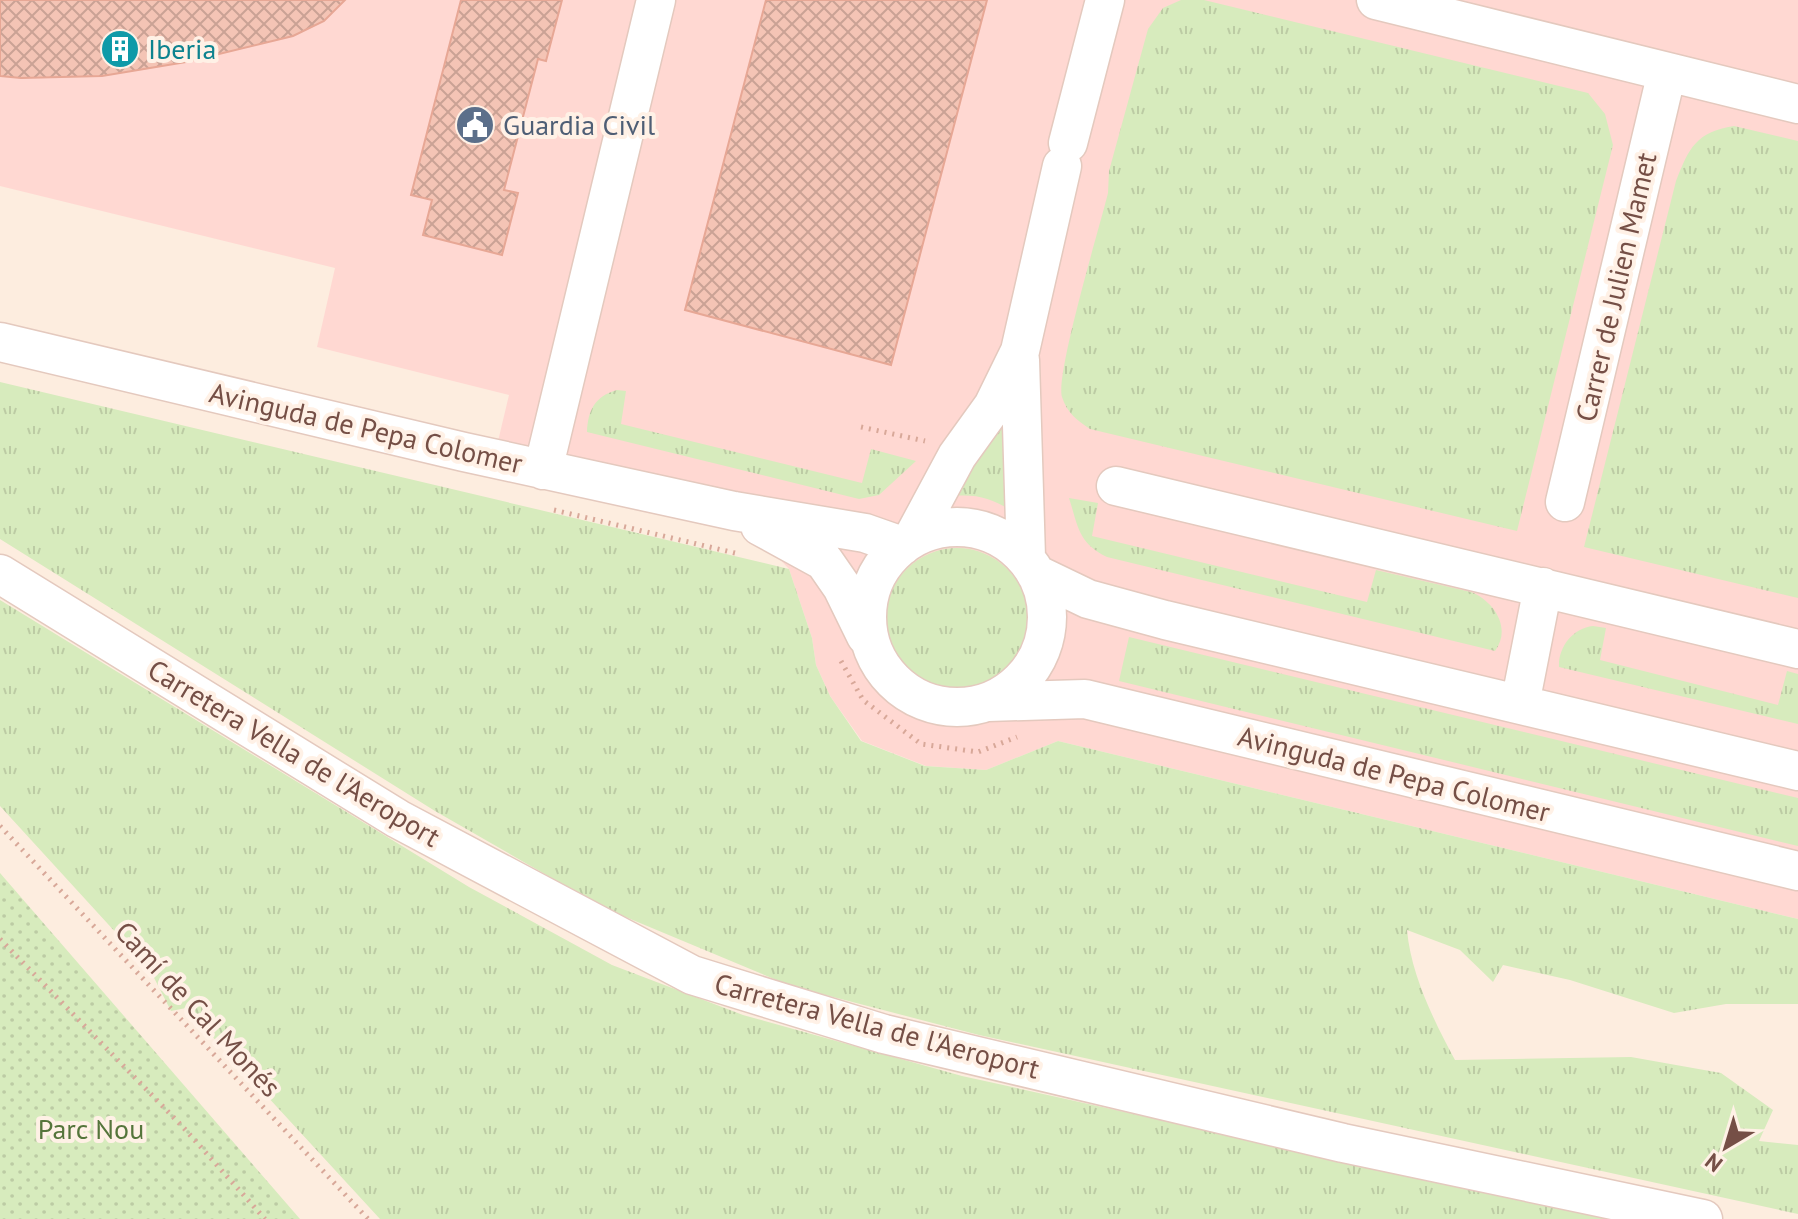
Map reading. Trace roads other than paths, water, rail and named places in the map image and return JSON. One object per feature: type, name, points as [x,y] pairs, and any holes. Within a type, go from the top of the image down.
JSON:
[{"type":"street","points":[[543,470],[656,0]]},
{"type":"street","points":[[908,541],[957,456],[993,406],[1020,351],[1065,154],[1105,0]]},
{"type":"street","points":[[1376,0],[1798,104]]},
{"type":"street","name":"Carrer de Julien Mamet","points":[[1565,502],[1667,72]]},
{"type":"street","name":"Avinguda de Pepa Colomer","points":[[0,342],[543,470],[734,511],[908,541]]},
{"type":"street","points":[[1020,351],[1031,565],[1048,605],[1046,637],[1037,661],[1022,681],[988,702],[948,707],[908,693],[879,663],[869,641],[866,610],[873,582],[889,556],[908,541],[929,530],[961,526],[1002,538],[1031,565],[1088,599],[1798,771]]},
{"type":"street","points":[[1116,486],[1798,649]]},
{"type":"street","name":"Avinguda de Pepa Colomer","points":[[734,511],[824,561],[842,587],[879,663]]},
{"type":"street","name":"Carretera Vella de l'Aeroport","points":[[0,574],[398,819],[692,975],[884,1034],[1343,1143],[1703,1219]]},
{"type":"street","points":[[1520,704],[1543,587]]},
{"type":"street","name":"Avinguda de Pepa Colomer","points":[[988,702],[1093,701],[1798,871]]},
{"type":"place","name":"Iberia","points":[[120,49]]},
{"type":"place","name":"Guardia Civil","points":[[475,125]]},
{"type":"park label","name":"Parc Nou","points":[[91,1129]]}]
